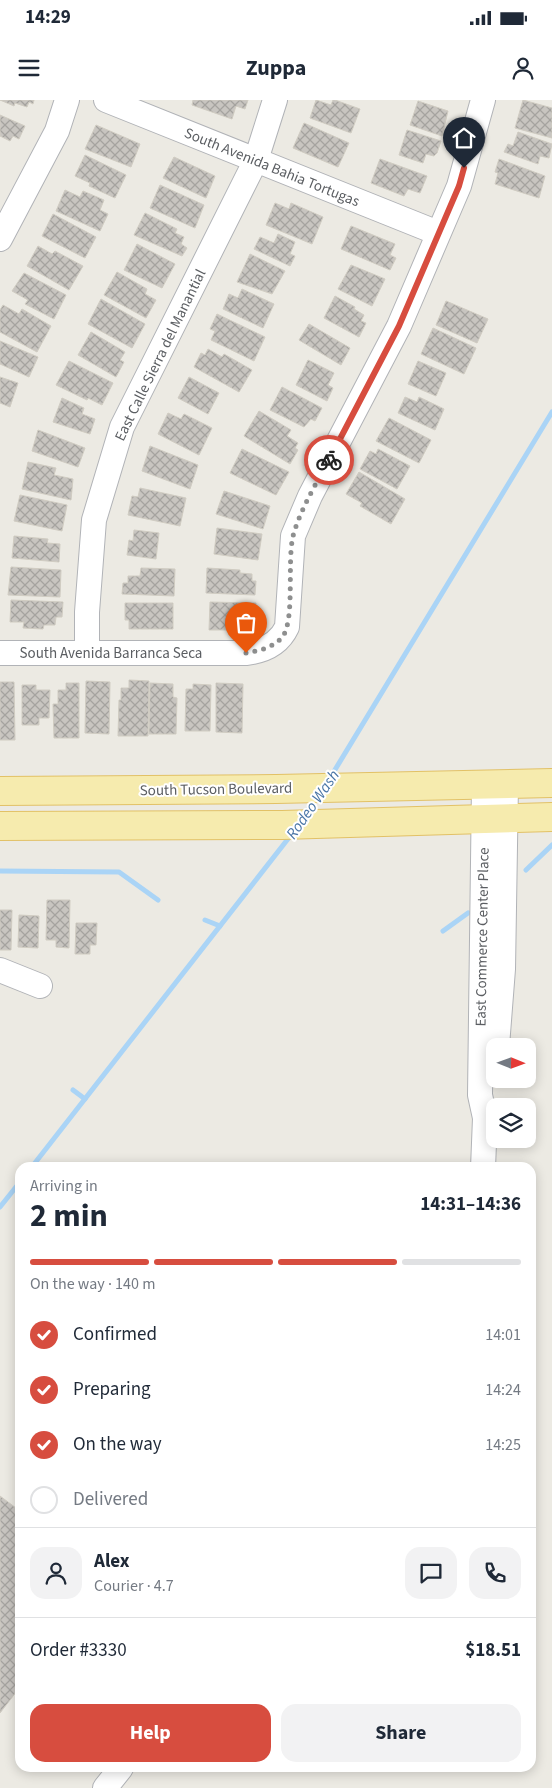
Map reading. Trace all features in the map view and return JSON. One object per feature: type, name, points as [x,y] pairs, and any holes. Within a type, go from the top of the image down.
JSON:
[{"type":"main road","name":"South Tucson Boulevard","points":[[0,791],[552,783]]},
{"type":"main road","points":[[0,826],[282,825],[552,818]]},
{"type":"street","points":[[0,239],[56,131],[67,100]]},
{"type":"street","name":"South Avenida Bahia Tortugas","points":[[106,100],[438,233]]},
{"type":"street","name":"East Calle Sierra del Manantial","points":[[87,652],[87,612],[94,520],[122,427],[256,160],[275,100]]},
{"type":"street","points":[[438,233],[459,186],[483,100]]},
{"type":"street","name":"South Avenida Barranca Seca","points":[[0,653],[246,653],[285,648],[293,536],[310,496],[399,326],[438,233]]},
{"type":"street","name":"East Commerce Center Place","points":[[495,785],[503,969],[498,1038]]},
{"type":"street","name":"East Commerce Center Place","points":[[483,1162],[485,1118],[480,1095],[495,819]]},
{"type":"street","points":[[0,970],[40,986]]},
{"type":"street","name":"East Commerce Center Place","points":[[485,1118],[494,1088]]},
{"type":"street","points":[[105,1788],[118,1772]]},
{"type":"building","points":[[0,100],[34,100],[33,104],[29,102],[27,107],[15,103],[14,106]]},
{"type":"building","points":[[193,100],[248,100],[245,109],[236,106],[232,119],[192,105]]},
{"type":"building","points":[[316,100],[331,105],[333,100],[335,100],[360,109],[351,133],[310,118]]},
{"type":"building","points":[[523,100],[552,108],[552,138],[515,128]]},
{"type":"building","points":[[418,101],[448,111],[442,136],[410,125]]},
{"type":"building","points":[[0,115],[25,126],[19,139],[13,136],[10,141],[0,136]]},
{"type":"building","points":[[304,123],[349,143],[338,167],[293,148]]},
{"type":"building","points":[[96,125],[140,144],[131,167],[85,149]]},
{"type":"building","points":[[407,130],[441,141],[437,153],[434,156],[426,154],[423,163],[399,155]]},
{"type":"building","points":[[518,132],[552,144],[549,158],[540,156],[538,164],[504,152],[508,144],[513,146]]},
{"type":"building","points":[[85,155],[126,175],[115,198],[89,186],[90,183],[75,176]]},
{"type":"building","points":[[174,157],[215,176],[206,198],[163,178]]},
{"type":"building","points":[[380,159],[427,176],[420,193],[408,189],[404,196],[371,183]]},
{"type":"building","points":[[499,159],[545,176],[539,198],[495,184],[498,173],[495,172]]},
{"type":"building","points":[[160,185],[204,205],[195,228],[150,208]]},
{"type":"building","points":[[65,190],[80,197],[83,191],[104,200],[100,210],[108,214],[100,231],[56,211]]},
{"type":"building","points":[[275,203],[289,209],[291,203],[323,217],[312,244],[266,225]]},
{"type":"building","points":[[145,213],[177,229],[175,233],[184,237],[181,244],[187,248],[182,256],[134,235]]},
{"type":"building","points":[[53,214],[96,237],[85,258],[42,236]]},
{"type":"building","points":[[351,226],[395,244],[390,255],[396,258],[390,270],[341,249]]},
{"type":"building","points":[[278,234],[295,242],[290,254],[295,256],[290,266],[254,249],[260,237],[274,243]]},
{"type":"building","points":[[137,244],[175,264],[162,288],[124,270]]},
{"type":"building","points":[[38,246],[52,254],[55,251],[83,266],[69,290],[27,266]]},
{"type":"building","points":[[250,254],[285,271],[272,294],[237,282]]},
{"type":"building","points":[[351,265],[385,279],[372,306],[338,289]]},
{"type":"building","points":[[117,272],[147,289],[145,294],[156,300],[146,318],[104,295]]},
{"type":"building","points":[[24,273],[66,295],[54,319],[25,304],[28,300],[12,291]]},
{"type":"building","points":[[242,289],[274,304],[263,328],[223,309],[229,294],[238,298]]},
{"type":"building","points":[[335,296],[355,307],[354,309],[364,315],[361,321],[366,323],[359,337],[324,318]]},
{"type":"building","points":[[101,299],[145,324],[132,348],[88,324]]},
{"type":"building","points":[[446,301],[488,319],[477,343],[436,325]]},
{"type":"building","points":[[3,305],[19,314],[22,309],[51,326],[37,352],[0,332],[0,310]]},
{"type":"building","points":[[217,314],[265,337],[254,361],[211,340],[215,331],[210,329]]},
{"type":"building","points":[[309,324],[350,348],[341,365],[299,340]]},
{"type":"building","points":[[433,328],[476,348],[464,374],[421,354]]},
{"type":"building","points":[[91,332],[125,352],[120,360],[124,362],[116,377],[78,355]]},
{"type":"building","points":[[0,341],[38,357],[29,377],[0,364]]},
{"type":"building","points":[[208,349],[222,357],[224,354],[252,370],[239,392],[194,367],[201,353],[205,355]]},
{"type":"building","points":[[308,360],[334,373],[328,385],[333,388],[327,401],[296,385]]},
{"type":"building","points":[[69,361],[113,383],[102,405],[56,385]]},
{"type":"building","points":[[418,361],[446,373],[436,396],[408,384]]},
{"type":"building","points":[[0,377],[18,383],[10,407],[0,403]]},
{"type":"building","points":[[189,377],[219,393],[208,414],[178,398]]},
{"type":"building","points":[[282,387],[322,408],[315,421],[311,419],[304,427],[270,410]]},
{"type":"building","points":[[405,397],[417,402],[419,397],[444,409],[435,430],[398,413]]},
{"type":"building","points":[[62,398],[84,408],[82,414],[95,419],[90,434],[53,422]]},
{"type":"building","points":[[259,411],[291,430],[287,436],[298,443],[295,448],[298,450],[290,464],[244,436]]},
{"type":"building","points":[[168,413],[181,419],[184,414],[212,428],[199,455],[158,434]]},
{"type":"building","points":[[389,418],[431,440],[419,463],[376,441]]},
{"type":"building","points":[[38,430],[85,448],[78,467],[32,451]]},
{"type":"building","points":[[150,446],[198,465],[190,489],[142,471]]},
{"type":"building","points":[[242,449],[289,472],[276,495],[230,473]]},
{"type":"building","points":[[378,449],[410,466],[397,489],[360,469],[370,451],[376,454]]},
{"type":"building","points":[[28,462],[56,468],[54,475],[73,479],[71,500],[22,489]]},
{"type":"building","points":[[359,472],[405,499],[391,524],[360,506],[362,503],[346,494]]},
{"type":"building","points":[[140,488],[186,498],[180,526],[128,515],[132,496],[138,497]]},
{"type":"building","points":[[224,491],[270,506],[263,529],[216,514]]},
{"type":"building","points":[[20,495],[67,505],[62,531],[14,521]]},
{"type":"building","points":[[217,528],[262,534],[258,560],[214,554]]},
{"type":"building","points":[[134,530],[159,533],[156,559],[127,555],[129,540],[133,541]]},
{"type":"building","points":[[14,536],[48,539],[47,543],[60,544],[59,562],[12,558]]},
{"type":"building","points":[[11,567],[61,570],[60,597],[8,595]]},
{"type":"building","points":[[141,568],[175,569],[174,596],[122,594],[123,583],[128,583],[128,576],[140,576]]},
{"type":"building","points":[[207,568],[240,570],[240,573],[252,574],[252,581],[256,581],[255,595],[206,593]]},
{"type":"building","points":[[11,600],[63,602],[62,617],[56,617],[55,625],[44,625],[43,629],[23,628],[24,622],[10,622]]},
{"type":"building","points":[[210,602],[256,603],[255,630],[209,630]]},
{"type":"building","points":[[125,603],[173,603],[173,629],[129,629],[129,620],[125,620]]},
{"type":"building","points":[[129,680],[149,681],[148,736],[118,736],[121,688],[129,688]]},
{"type":"building","points":[[86,681],[110,682],[109,734],[85,733]]},
{"type":"building","points":[[0,682],[14,682],[15,740],[0,740]]},
{"type":"building","points":[[66,683],[79,683],[79,738],[54,738],[53,704],[58,704],[58,690],[66,690]]},
{"type":"building","points":[[150,683],[173,684],[173,697],[177,698],[176,734],[149,734]]},
{"type":"building","points":[[216,683],[243,684],[242,733],[216,732]]},
{"type":"building","points":[[193,684],[211,685],[210,731],[185,731],[186,689],[193,689]]},
{"type":"building","points":[[22,685],[36,685],[36,690],[50,690],[49,718],[39,718],[39,725],[22,725]]},
{"type":"building","points":[[47,900],[70,900],[69,948],[56,947],[56,940],[46,940]]},
{"type":"building","points":[[0,910],[12,910],[11,950],[0,950]]},
{"type":"building","points":[[19,915],[39,916],[38,948],[18,947]]},
{"type":"building","points":[[76,923],[97,923],[96,945],[90,945],[90,954],[75,954]]},
{"type":"building","points":[[0,1496],[15,1507],[15,1694],[0,1713]]},
{"type":"waterway","name":"Rodeo Wash","points":[[330,778],[552,412]]},
{"type":"waterway","name":"Rodeo Wash","points":[[304,815],[316,798]]},
{"type":"waterway","name":"Rodeo Wash","points":[[36,1162],[291,835]]},
{"type":"waterway","points":[[526,870],[552,845]]},
{"type":"waterway","points":[[0,871],[119,872],[158,900]]},
{"type":"waterway","points":[[443,931],[468,913]]},
{"type":"waterway","points":[[205,920],[220,926]]},
{"type":"waterway","points":[[73,1090],[85,1099]]},
{"type":"waterway","name":"Rodeo Wash","points":[[0,1207],[15,1188]]},
{"type":"way so far","points":[[246,653],[260,651],[271,646],[283,636],[287,627],[290,555],[293,536],[310,496],[329,460]]},
{"type":"route","points":[[329,460],[399,326],[459,186],[464,168]]}]
